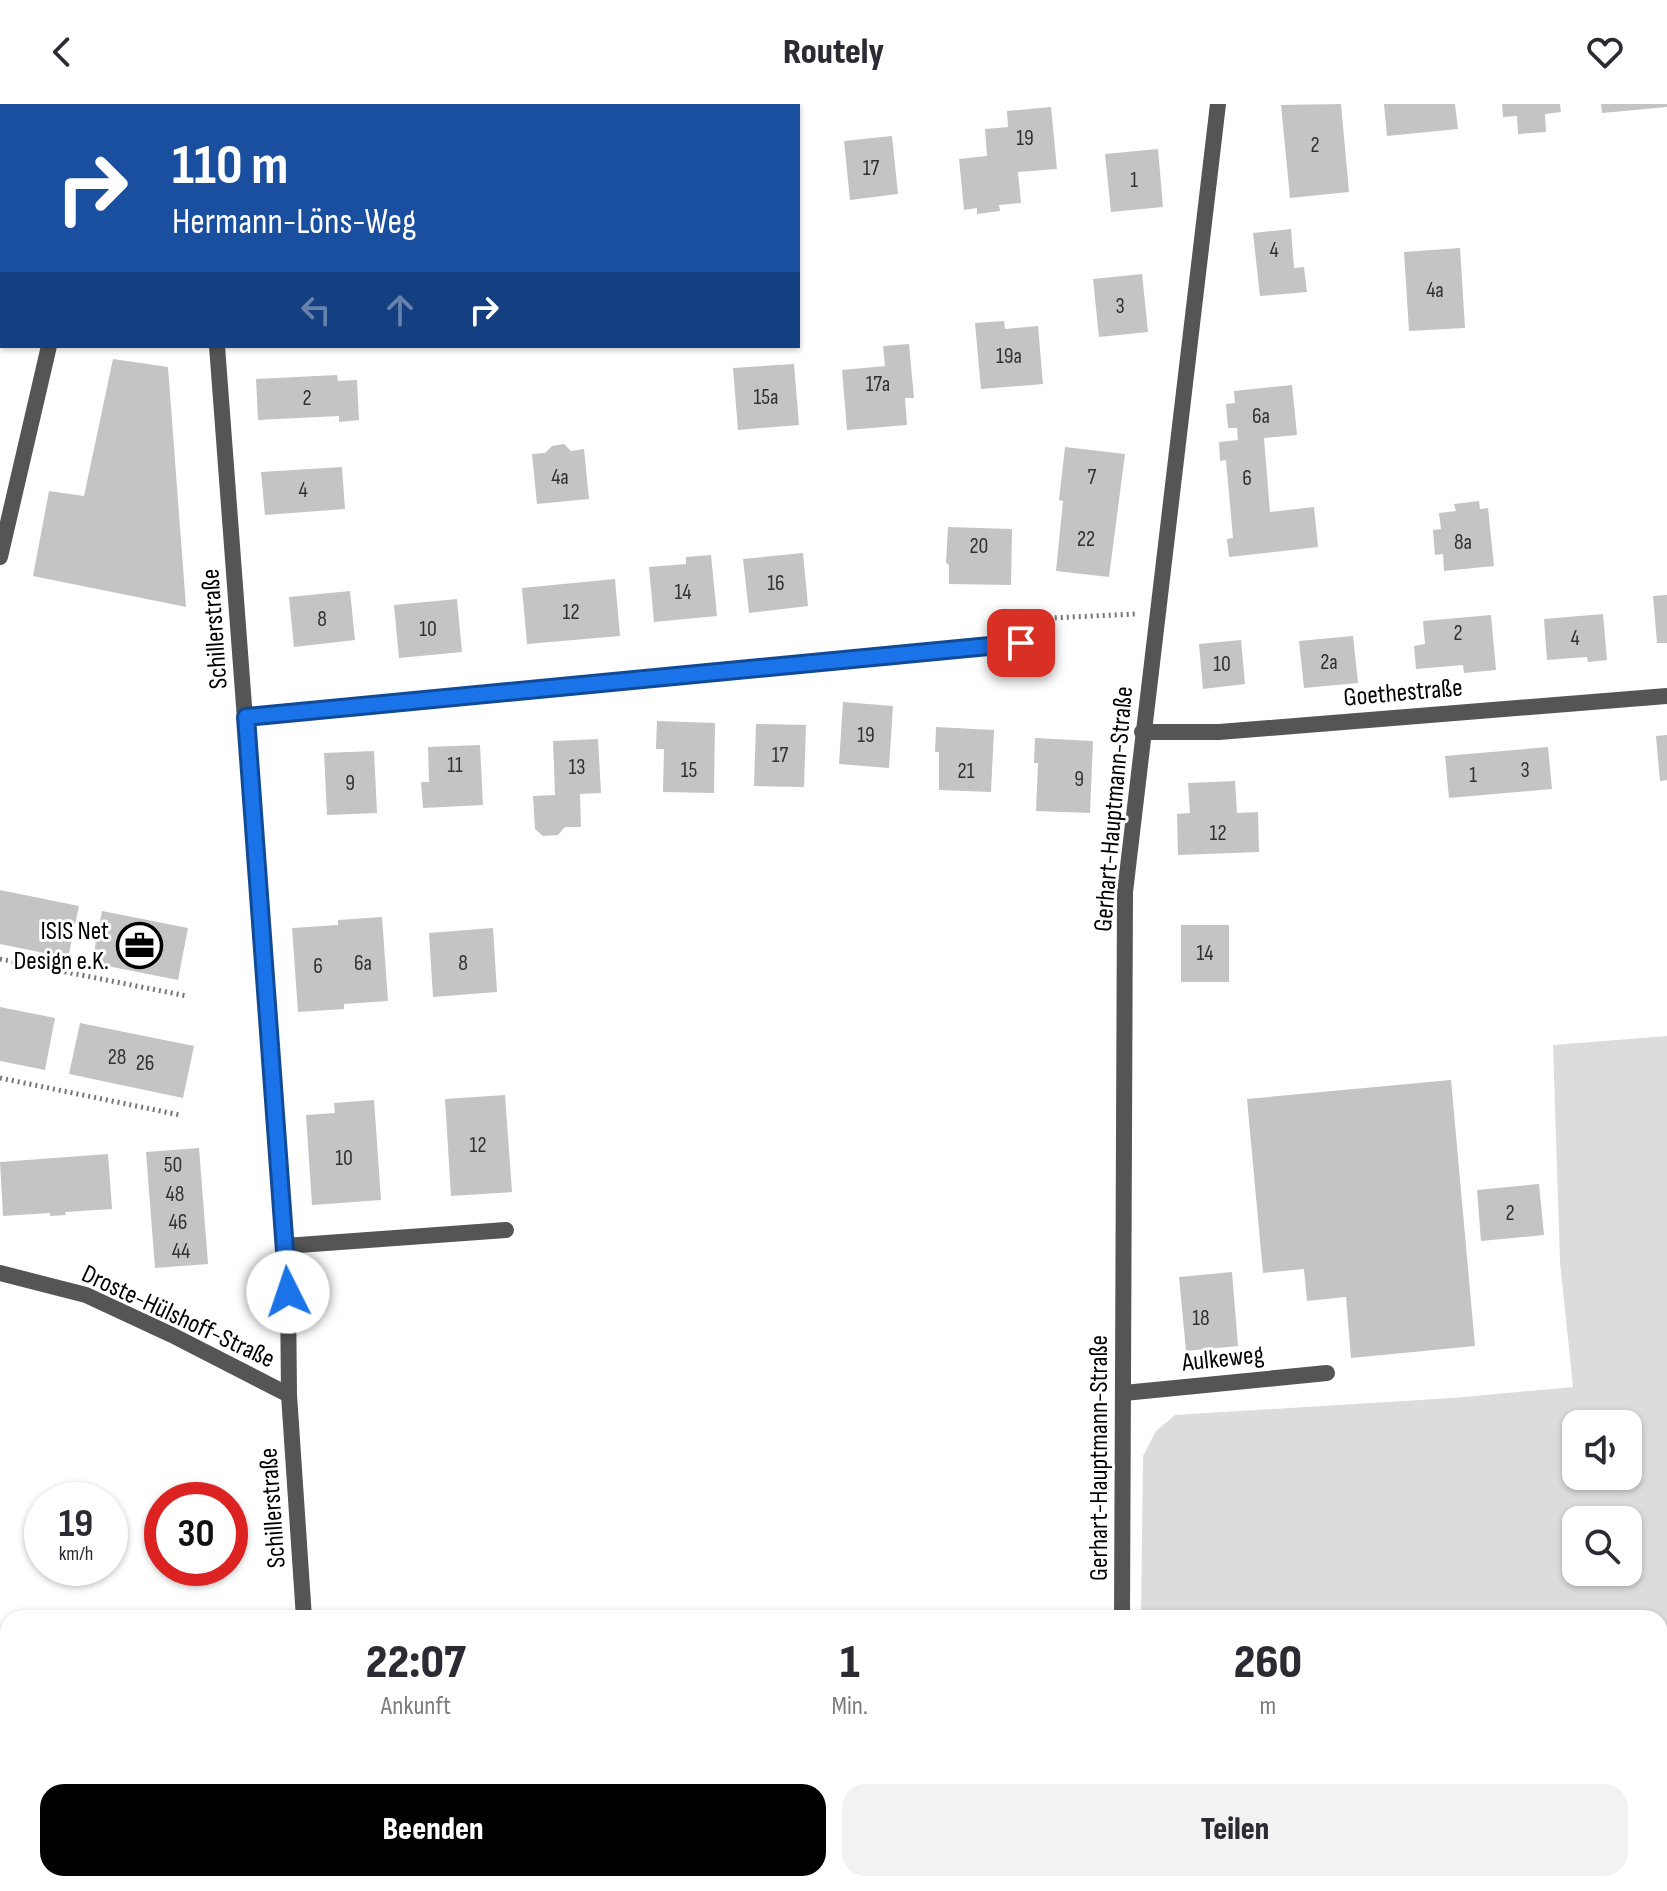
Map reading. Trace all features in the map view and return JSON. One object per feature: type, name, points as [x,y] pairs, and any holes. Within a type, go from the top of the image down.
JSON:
[{"type":"street","name":"Gerhart-Hauptmann-Straße","points":[[1122,1610],[1125,892],[1218,104]]},
{"type":"street","points":[[0,557],[49,348]]},
{"type":"street","name":"Schillerstraße","points":[[217,348],[285,1246],[289,1395],[303,1610]]},
{"type":"street","points":[[246,717],[1021,643]]},
{"type":"street","name":"Goethestraße","points":[[1142,732],[1219,732],[1667,696]]},
{"type":"street","points":[[285,1246],[506,1230]]},
{"type":"street","name":"Droste-Hülshoff-Straße","points":[[0,1273],[86,1295],[289,1395]]},
{"type":"street","name":"Aulkeweg","points":[[1124,1393],[1327,1373]]},
{"type":"path","points":[[1021,643],[1051,618],[1159,613]]},
{"type":"path","points":[[0,959],[187,996]]},
{"type":"path","points":[[0,1078],[180,1115]]},
{"type":"shaded area","points":[[1667,1036],[1667,1610],[1141,1610],[1143,1456],[1156,1431],[1175,1415],[1452,1398],[1573,1387],[1560,1262],[1553,1045]]},
{"type":"building","points":[[1341,104],[1349,192],[1290,198],[1281,105]]},
{"type":"building","points":[[1384,104],[1455,104],[1458,129],[1387,136]]},
{"type":"building","points":[[1502,104],[1560,104],[1561,112],[1545,114],[1546,132],[1518,134],[1517,116],[1503,117]]},
{"type":"building","points":[[1601,104],[1667,104],[1667,107],[1602,113]]},
{"type":"building","points":[[1051,107],[1057,169],[1018,172],[1021,203],[999,205],[1000,211],[977,214],[977,208],[964,210],[959,159],[987,156],[985,129],[1008,127],[1007,111]]},
{"type":"building","points":[[892,136],[898,194],[850,200],[844,141]]},
{"type":"building","points":[[1158,149],[1163,207],[1111,212],[1105,154]]},
{"type":"building","points":[[1291,229],[1294,268],[1304,267],[1307,292],[1260,296],[1253,233]]},
{"type":"building","points":[[1460,248],[1465,328],[1409,331],[1404,252]]},
{"type":"building","points":[[1142,274],[1148,332],[1099,337],[1093,279]]},
{"type":"building","points":[[1004,321],[1005,329],[1038,326],[1043,384],[981,389],[975,323]]},
{"type":"building","points":[[909,344],[914,398],[905,398],[907,425],[847,430],[842,370],[885,366],[883,346]]},
{"type":"building","points":[[113,359],[168,367],[186,607],[33,576],[49,491],[84,496]]},
{"type":"building","points":[[794,364],[799,425],[738,430],[733,368]]},
{"type":"building","points":[[337,375],[338,381],[357,380],[359,420],[339,422],[339,416],[258,420],[256,379]]},
{"type":"building","points":[[1292,385],[1297,435],[1264,438],[1270,512],[1314,507],[1318,547],[1229,557],[1227,539],[1233,538],[1226,460],[1220,461],[1219,442],[1238,440],[1237,428],[1228,428],[1226,404],[1235,403],[1234,391]]},
{"type":"building","points":[[564,444],[571,451],[584,449],[589,499],[537,504],[532,454],[545,453],[552,446]]},
{"type":"building","points":[[1065,447],[1125,454],[1109,577],[1056,571]]},
{"type":"building","points":[[342,467],[345,509],[265,515],[261,472]]},
{"type":"building","points":[[1479,501],[1480,509],[1488,508],[1494,566],[1444,571],[1443,554],[1435,555],[1433,530],[1441,529],[1439,513],[1456,511],[1454,504]]},
{"type":"building","points":[[948,527],[1012,529],[1011,585],[949,584],[949,565],[946,563]]},
{"type":"building","points":[[803,553],[808,606],[749,613],[743,559]]},
{"type":"building","points":[[711,555],[717,616],[654,622],[649,567],[686,564],[686,557]]},
{"type":"building","points":[[615,579],[620,636],[527,644],[522,588]]},
{"type":"building","points":[[350,591],[355,640],[294,647],[289,597]]},
{"type":"building","points":[[1667,595],[1667,643],[1657,643],[1653,596]]},
{"type":"building","points":[[457,599],[462,652],[399,658],[394,605]]},
{"type":"building","points":[[1603,614],[1607,660],[1588,662],[1587,657],[1547,660],[1544,619]]},
{"type":"building","points":[[1491,615],[1496,670],[1464,673],[1463,665],[1416,669],[1414,646],[1425,644],[1423,621]]},
{"type":"building","points":[[1353,636],[1358,683],[1304,688],[1299,641]]},
{"type":"building","points":[[1241,640],[1245,684],[1203,689],[1199,644]]},
{"type":"building","points":[[843,702],[893,706],[889,768],[839,764]]},
{"type":"building","points":[[657,721],[715,723],[714,793],[663,792],[664,749],[656,749]]},
{"type":"building","points":[[756,724],[806,725],[804,787],[754,786]]},
{"type":"building","points":[[936,727],[994,730],[991,792],[939,790]]},
{"type":"building","points":[[1667,735],[1667,780],[1660,781],[1656,736]]},
{"type":"building","points":[[1035,738],[1093,741],[1090,813],[1036,811],[1038,763],[1034,763]]},
{"type":"building","points":[[598,739],[601,793],[580,794],[581,827],[565,827],[558,835],[543,836],[535,829],[533,796],[555,795],[553,741]]},
{"type":"building","points":[[480,745],[483,805],[423,808],[421,782],[429,782],[428,747]]},
{"type":"building","points":[[1548,747],[1552,789],[1449,798],[1445,756]]},
{"type":"building","points":[[374,751],[377,813],[327,815],[324,753]]},
{"type":"building","points":[[1235,781],[1237,813],[1258,812],[1259,852],[1178,855],[1177,814],[1190,813],[1188,783]]},
{"type":"building","points":[[0,890],[79,906],[68,958],[0,944]]},
{"type":"building","points":[[102,911],[188,928],[178,980],[92,963]]},
{"type":"building","points":[[382,917],[388,1001],[344,1004],[344,1009],[298,1012],[292,928],[338,925],[338,920]]},
{"type":"building","points":[[1181,925],[1229,925],[1229,982],[1181,982]]},
{"type":"building","points":[[493,928],[497,992],[433,997],[429,933]]},
{"type":"building","points":[[0,1007],[55,1018],[45,1070],[0,1061]]},
{"type":"building","points":[[80,1023],[194,1046],[183,1098],[69,1074]]},
{"type":"building","points":[[1451,1080],[1475,1346],[1351,1358],[1346,1297],[1307,1301],[1304,1269],[1263,1273],[1247,1099]]},
{"type":"building","points":[[505,1095],[512,1192],[451,1196],[445,1099]]},
{"type":"building","points":[[374,1100],[381,1200],[312,1205],[306,1115],[335,1113],[334,1103]]},
{"type":"building","points":[[199,1148],[208,1264],[155,1268],[146,1152]]},
{"type":"building","points":[[108,1154],[112,1209],[65,1212],[66,1215],[3,1216],[0,1162]]},
{"type":"building","points":[[1539,1184],[1544,1235],[1481,1241],[1477,1190]]},
{"type":"building","points":[[1232,1272],[1238,1346],[1186,1351],[1179,1277]]},
{"type":"place","name":"ISIS Net Design e.K.","points":[[140,946]]},
{"type":"route","points":[[288,1292],[246,717],[1021,643]]}]
